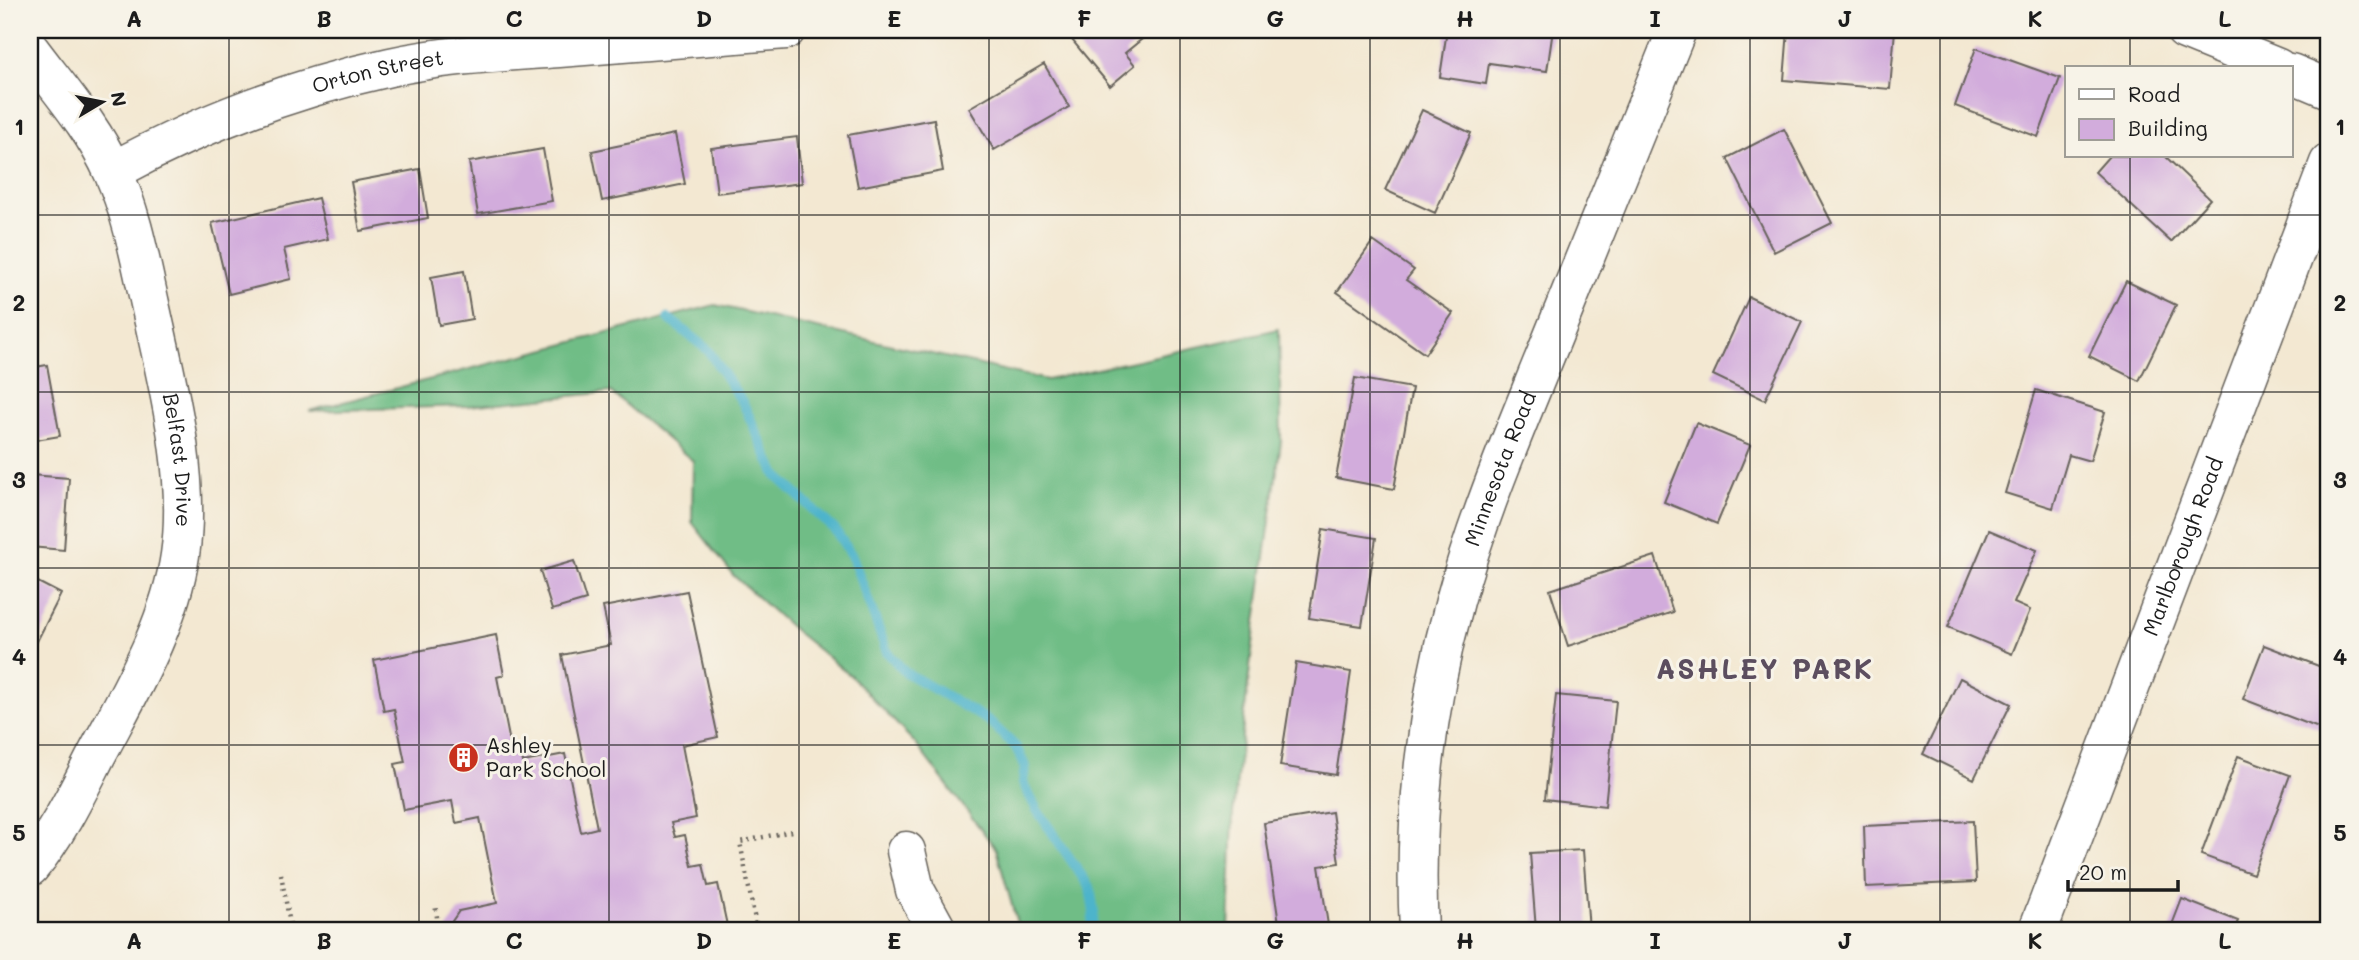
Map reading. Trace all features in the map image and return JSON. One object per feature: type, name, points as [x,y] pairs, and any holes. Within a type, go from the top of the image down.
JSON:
[{"type":"street","name":"Orton Street","points":[[113,171],[156,148],[236,114],[308,89],[391,66],[476,54],[786,30]]},
{"type":"street","name":"Minnesota Road","points":[[1419,930],[1416,881],[1420,801],[1433,701],[1454,603],[1512,439],[1677,30]]},
{"type":"street","points":[[2185,30],[2273,66]]},
{"type":"street","name":"Belfast Drive","points":[[30,50],[79,114],[113,171],[132,222],[165,371],[184,496],[175,582],[159,628],[129,693],[61,822],[30,867]]},
{"type":"street","points":[[2292,73],[2329,89]]},
{"type":"street","name":"Marlborough Road","points":[[2038,930],[2329,163]]},
{"type":"street","points":[[906,851],[915,890],[937,930]]},
{"type":"path","points":[[757,930],[740,842],[792,831]]},
{"type":"path","points":[[281,874],[291,930]]},
{"type":"path","points":[[434,930],[438,924],[435,904]]},
{"type":"green space","points":[[715,305],[1047,380],[1279,329],[1281,441],[1233,813],[1229,930],[1019,930],[996,849],[914,742],[850,675],[795,631],[733,575],[692,522],[693,461],[611,392],[468,406],[309,411]]},
{"type":"building","points":[[1084,30],[1153,30],[1125,53],[1135,65],[1110,86],[1072,40]]},
{"type":"building","points":[[1447,30],[1553,30],[1547,71],[1489,63],[1486,84],[1440,77]]},
{"type":"building","points":[[1788,30],[1895,30],[1890,89],[1784,80]]},
{"type":"building","points":[[1976,48],[2060,78],[2038,137],[1955,106]]},
{"type":"building","points":[[1044,64],[1069,107],[994,150],[969,108]]},
{"type":"building","points":[[1422,110],[1471,133],[1435,213],[1385,190]]},
{"type":"building","points":[[934,119],[943,171],[858,187],[848,135]]},
{"type":"building","points":[[1784,129],[1832,223],[1774,252],[1727,158]]},
{"type":"building","points":[[675,134],[685,184],[602,201],[592,151]]},
{"type":"building","points":[[797,137],[802,183],[717,193],[711,148]]},
{"type":"building","points":[[543,149],[552,201],[478,214],[469,162]]},
{"type":"building","points":[[2107,158],[2167,158],[2210,199],[2171,242],[2095,172]]},
{"type":"building","points":[[420,169],[428,218],[360,231],[351,182]]},
{"type":"building","points":[[318,198],[328,239],[284,249],[291,279],[229,294],[212,223]]},
{"type":"building","points":[[1373,241],[1414,270],[1406,280],[1453,313],[1425,354],[1337,292]]},
{"type":"building","points":[[464,271],[472,319],[439,325],[431,277]]},
{"type":"building","points":[[2126,281],[2176,305],[2139,381],[2089,356]]},
{"type":"building","points":[[1749,297],[1802,322],[1765,400],[1713,375]]},
{"type":"building","points":[[30,301],[37,333],[30,334]]},
{"type":"building","points":[[47,365],[60,436],[30,441],[30,368]]},
{"type":"building","points":[[1355,378],[1412,388],[1394,489],[1336,478]]},
{"type":"building","points":[[2036,390],[2105,412],[2090,461],[2069,455],[2053,508],[2005,493]]},
{"type":"building","points":[[1696,423],[1750,445],[1717,524],[1664,502]]},
{"type":"building","points":[[30,475],[69,478],[64,550],[30,547]]},
{"type":"building","points":[[1323,529],[1376,538],[1362,626],[1309,618]]},
{"type":"building","points":[[1989,530],[2037,550],[2014,603],[2030,610],[2012,654],[1948,627]]},
{"type":"building","points":[[1655,556],[1673,612],[1568,646],[1550,590]]},
{"type":"building","points":[[574,561],[586,600],[552,610],[540,571]]},
{"type":"building","points":[[30,578],[61,594],[30,655]]},
{"type":"building","name":"Ashley Park School","points":[[687,591],[718,737],[682,745],[696,818],[671,823],[675,837],[685,835],[692,866],[703,864],[708,886],[718,884],[728,930],[581,930],[580,925],[571,930],[446,930],[459,911],[497,903],[480,818],[456,823],[452,801],[404,810],[395,764],[405,762],[394,709],[384,711],[374,660],[496,635],[504,675],[497,677],[511,748],[520,746],[523,762],[565,754],[581,832],[597,828],[562,655],[611,645],[603,607]]},
{"type":"building","points":[[2264,645],[2329,670],[2329,732],[2243,699]]},
{"type":"building","points":[[1296,663],[1351,672],[1336,775],[1280,766]]},
{"type":"building","points":[[1960,678],[2011,704],[1974,779],[1923,754]]},
{"type":"building","points":[[1556,695],[1616,701],[1605,806],[1545,799]]},
{"type":"building","points":[[2238,756],[2290,775],[2253,874],[2201,855]]},
{"type":"building","points":[[1332,812],[1339,863],[1319,866],[1328,925],[1280,930],[1264,823]]},
{"type":"building","points":[[1973,821],[1976,882],[1866,887],[1864,826]]},
{"type":"building","points":[[1583,850],[1589,930],[1536,930],[1530,853]]},
{"type":"building","points":[[2182,899],[2238,921],[2234,930],[2170,930]]},
{"type":"waterway","points":[[668,318],[708,350],[743,403],[776,475],[835,530],[852,556],[887,652],[905,672],[989,721],[1016,747],[1025,766],[1023,783],[1037,810],[1090,888],[1094,912],[1091,930]]},
{"type":"place","name":"Ashley Park School","points":[[463,758]]},
{"type":"district","name":"ASHLEY PARK","points":[[1765,669]]}]
